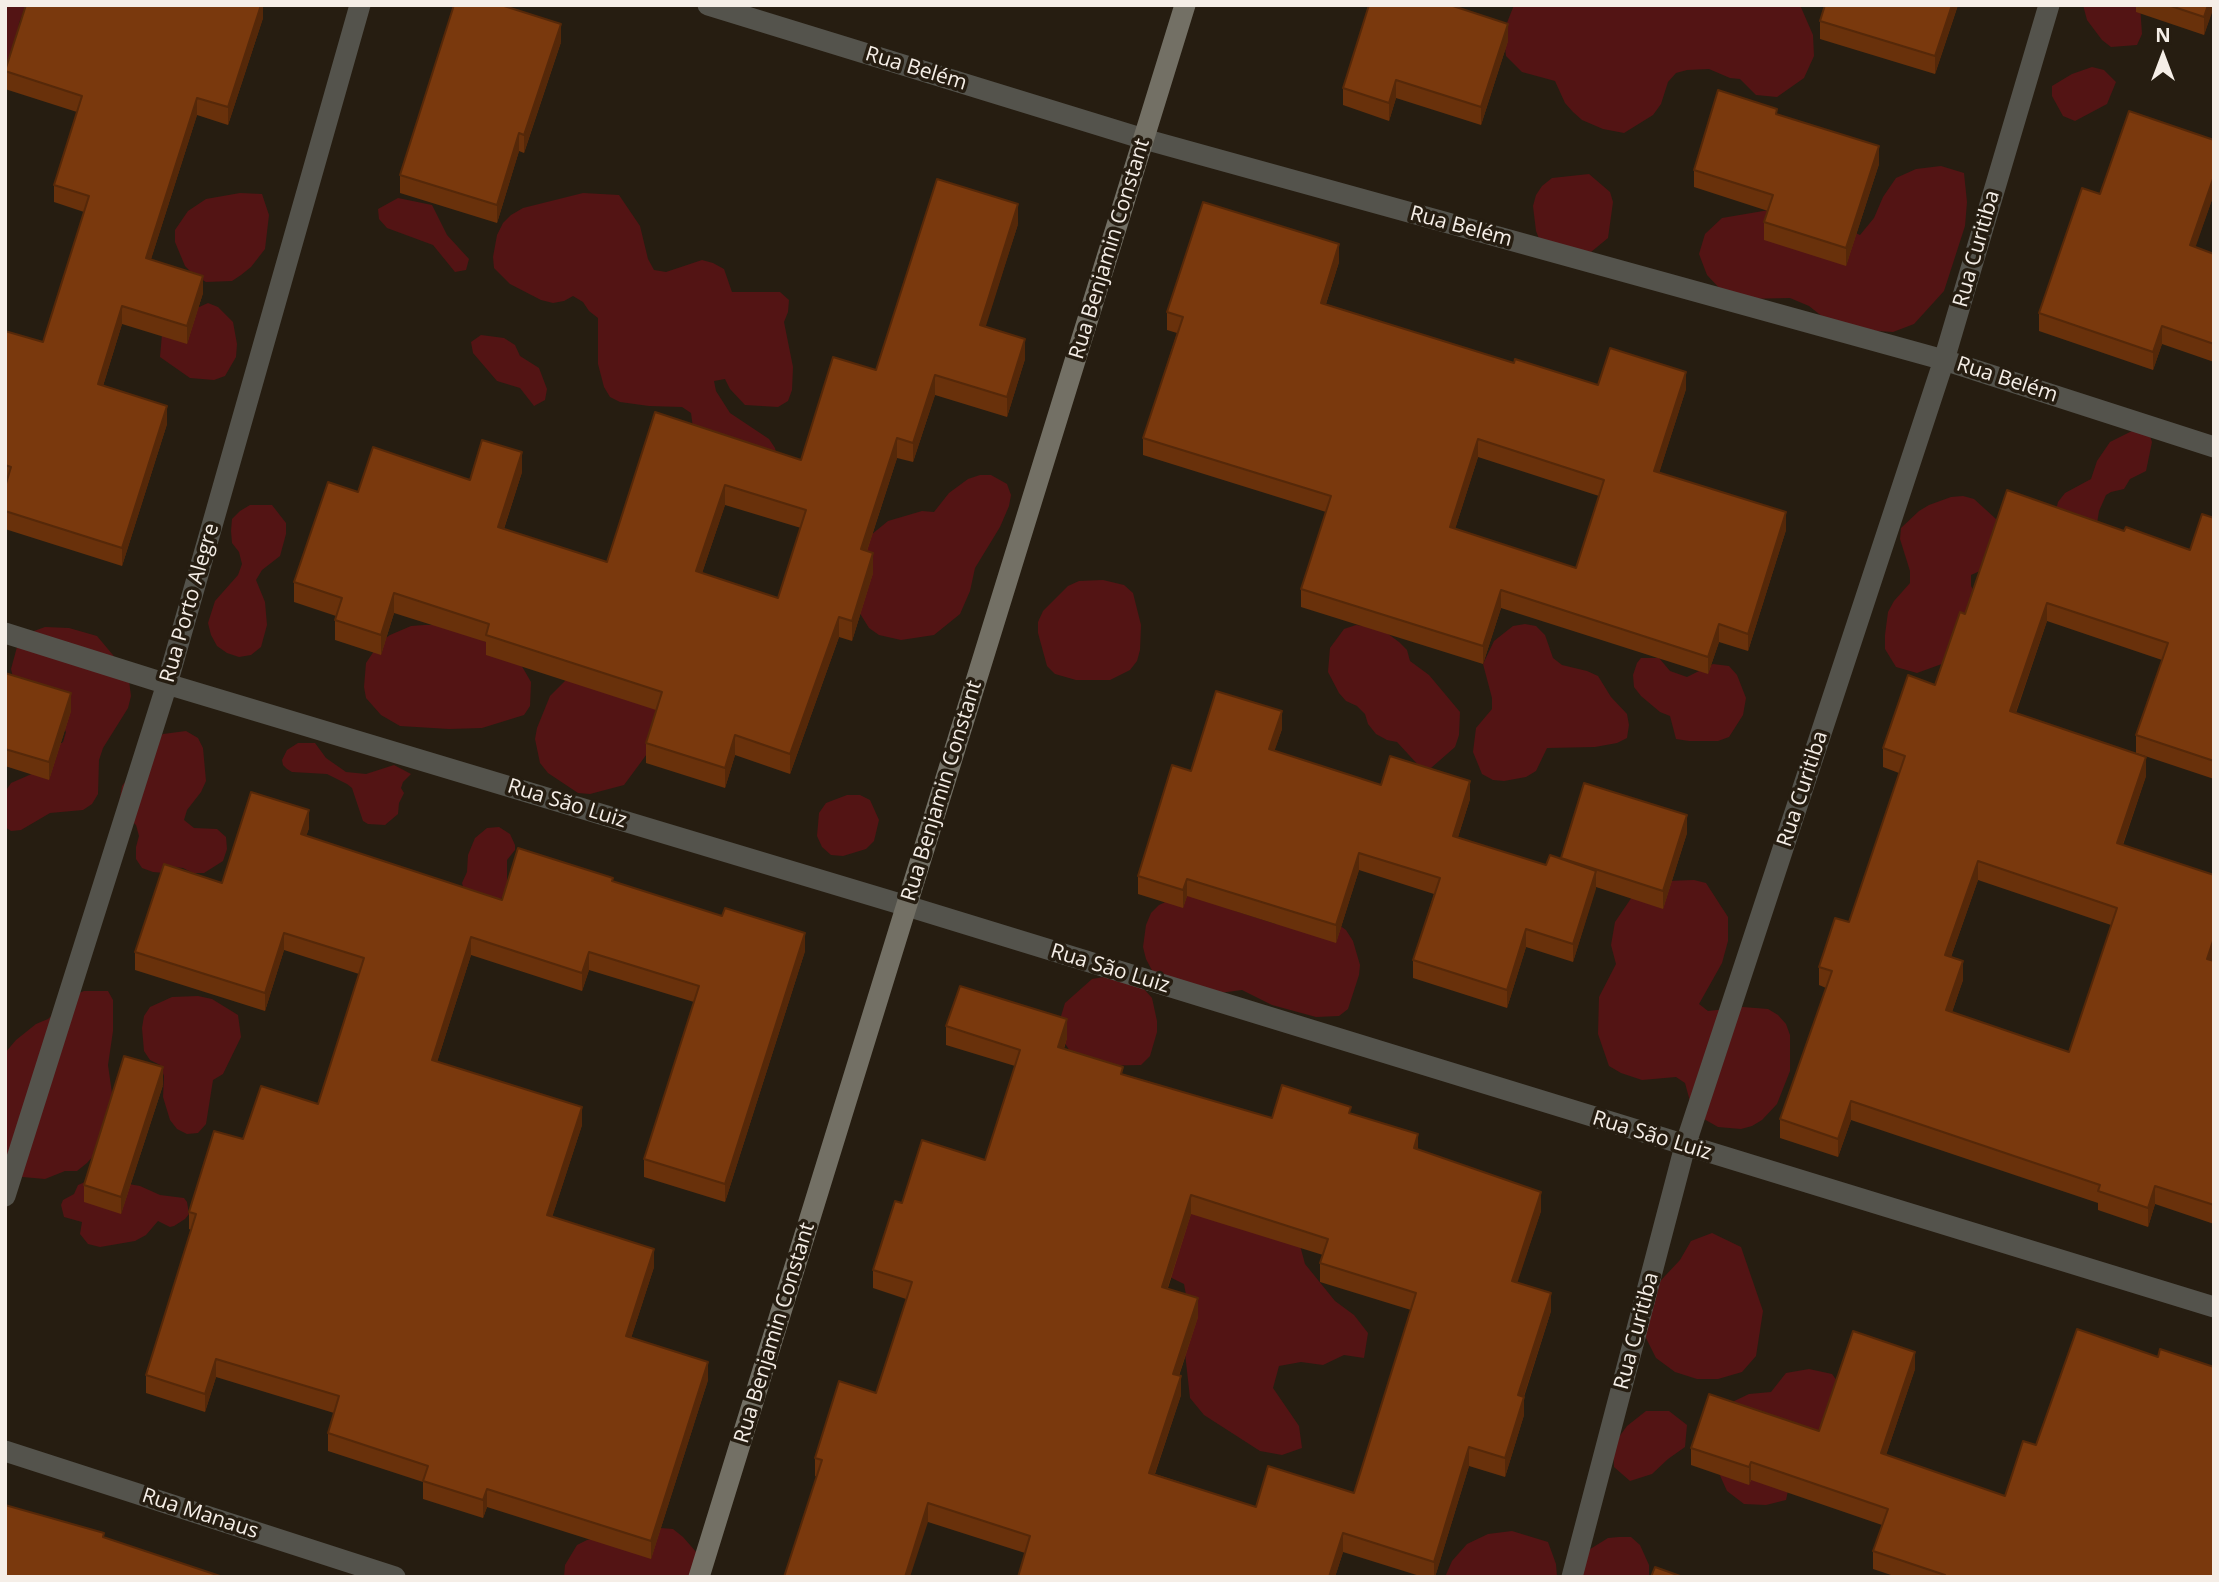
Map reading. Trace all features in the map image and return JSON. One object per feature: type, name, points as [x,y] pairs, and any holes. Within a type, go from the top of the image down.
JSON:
[{"type":"street","name":"Rua Porto Alegre","points":[[5,1196],[167,684],[360,5]]},
{"type":"street","name":"Rua Belém","points":[[708,5],[1144,139],[1944,360],[2214,447]]},
{"type":"street","name":"Rua Benjamin Constant","points":[[699,1577],[1185,5]]},
{"type":"street","name":"Rua Curitiba","points":[[1572,1577],[1685,1146],[1944,360],[2049,5]]},
{"type":"street","name":"Rua São Luiz","points":[[5,633],[907,906],[2214,1307]]},
{"type":"street","name":"Rua Manaus","points":[[5,1451],[395,1577]]},
{"type":"shaded area","points":[[5,5],[26,5],[19,23],[16,56],[5,72]]},
{"type":"shaded area","points":[[1514,5],[1800,5],[1813,35],[1814,56],[1804,78],[1777,97],[1756,95],[1740,79],[1730,78],[1709,69],[1676,73],[1668,82],[1661,104],[1653,115],[1624,133],[1603,129],[1582,120],[1565,103],[1555,81],[1522,72],[1506,56],[1503,33]]},
{"type":"shaded area","points":[[2083,5],[2140,5],[2142,34],[2137,45],[2111,47],[2087,20]]},
{"type":"shaded area","points":[[2092,67],[2104,70],[2116,82],[2107,104],[2075,121],[2063,116],[2052,96],[2052,86],[2072,74]]},
{"type":"shaded area","points":[[1941,166],[1964,173],[1967,202],[1965,226],[1944,291],[1914,324],[1893,332],[1848,329],[1828,321],[1809,306],[1790,298],[1744,299],[1723,292],[1707,275],[1699,254],[1705,234],[1722,218],[1769,210],[1816,216],[1860,235],[1874,218],[1883,197],[1896,178],[1916,169]]},
{"type":"shaded area","points":[[1589,174],[1610,192],[1613,202],[1608,238],[1591,252],[1540,241],[1533,206],[1542,186],[1552,178]]},
{"type":"shaded area","points":[[240,193],[262,194],[269,215],[265,249],[251,267],[232,281],[206,282],[185,266],[175,242],[175,230],[188,211],[206,199]]},
{"type":"shaded area","points":[[583,193],[619,195],[640,226],[648,259],[654,270],[666,272],[702,260],[724,269],[732,292],[780,292],[789,300],[784,322],[793,367],[792,390],[788,401],[778,407],[745,405],[730,389],[725,379],[714,381],[716,391],[730,413],[769,439],[775,448],[778,461],[697,458],[691,413],[682,407],[620,402],[610,397],[604,387],[598,364],[598,318],[583,302],[573,296],[553,303],[541,300],[510,284],[494,268],[497,235],[511,215],[523,208]]},
{"type":"shaded area","points":[[398,198],[432,205],[447,235],[469,259],[466,270],[455,272],[433,245],[387,228],[379,219],[378,209]]},
{"type":"shaded area","points":[[208,303],[218,307],[233,322],[237,344],[236,357],[225,376],[214,380],[190,378],[160,357],[162,334]]},
{"type":"shaded area","points":[[481,335],[504,338],[515,345],[520,356],[539,368],[547,389],[545,400],[534,406],[520,388],[497,381],[473,353],[471,342]]},
{"type":"shaded area","points":[[2136,429],[2150,436],[2152,442],[2146,471],[2130,479],[2124,489],[2106,495],[2099,511],[2095,536],[2055,514],[2058,502],[2065,493],[2091,479],[2097,461],[2110,442]]},
{"type":"shaded area","points":[[991,475],[1007,484],[1011,495],[1000,527],[975,568],[970,591],[960,614],[934,635],[901,640],[879,635],[869,628],[851,599],[860,544],[888,521],[922,511],[934,512],[949,493],[968,479]]},
{"type":"shaded area","points":[[1951,497],[1974,499],[1996,519],[1998,530],[1982,570],[1971,575],[1971,586],[1977,596],[1961,657],[1917,673],[1896,667],[1885,649],[1885,635],[1888,612],[1910,583],[1910,571],[1900,539],[1901,528],[1929,505]]},
{"type":"shaded area","points":[[250,505],[272,505],[286,523],[286,534],[280,556],[262,570],[256,580],[265,602],[267,625],[261,647],[251,655],[239,657],[217,646],[208,623],[215,601],[238,575],[242,564],[239,552],[232,543],[232,519]]},
{"type":"shaded area","points":[[1103,580],[1124,585],[1133,593],[1141,625],[1137,661],[1130,670],[1110,680],[1076,680],[1055,674],[1047,666],[1038,633],[1038,622],[1043,611],[1068,586],[1079,581]]},
{"type":"shaded area","points":[[449,625],[516,656],[531,682],[530,706],[524,715],[482,728],[449,729],[400,726],[381,715],[366,698],[366,663],[380,642],[390,635],[411,626]]},
{"type":"shaded area","points":[[1356,625],[1380,628],[1399,642],[1407,650],[1410,661],[1429,675],[1460,712],[1459,735],[1455,747],[1431,768],[1420,767],[1397,742],[1376,734],[1368,724],[1365,714],[1339,693],[1328,672],[1330,648],[1344,629]]},
{"type":"shaded area","points":[[1513,626],[1536,626],[1545,635],[1553,658],[1562,665],[1598,676],[1611,697],[1627,714],[1627,738],[1617,743],[1595,747],[1547,748],[1536,771],[1526,777],[1493,780],[1482,774],[1473,752],[1476,728],[1492,709],[1492,698],[1483,664],[1494,641]]},
{"type":"shaded area","points":[[45,627],[69,628],[97,636],[128,673],[131,696],[128,708],[103,748],[99,760],[98,794],[92,804],[83,810],[50,813],[21,830],[11,831],[5,827],[5,792],[11,783],[43,769],[53,748],[63,742],[66,732],[60,721],[14,681],[11,669],[17,647],[34,631]]},
{"type":"shaded area","points":[[593,653],[658,689],[658,739],[624,785],[590,794],[578,793],[548,773],[540,763],[535,739],[550,696]]},
{"type":"shaded area","points":[[1641,658],[1659,658],[1670,671],[1687,677],[1713,664],[1729,666],[1737,675],[1746,698],[1743,715],[1729,737],[1718,741],[1676,739],[1670,716],[1660,712],[1634,687],[1633,675]]},
{"type":"shaded area","points":[[186,731],[198,738],[203,748],[206,781],[187,810],[184,820],[194,828],[217,829],[226,837],[227,849],[223,861],[204,873],[173,867],[165,873],[153,872],[142,868],[136,859],[139,836],[136,825],[118,809],[122,786],[136,768],[142,747],[163,734]]},
{"type":"shaded area","points":[[298,743],[315,743],[326,758],[346,772],[366,774],[394,765],[411,774],[401,788],[404,793],[398,814],[385,825],[368,824],[363,821],[352,788],[347,784],[327,774],[292,772],[287,769],[282,760],[287,750]]},
{"type":"shaded area","points":[[847,795],[860,795],[870,800],[879,820],[874,841],[866,849],[843,856],[831,855],[822,847],[817,836],[819,813],[826,803]]},
{"type":"shaded area","points":[[499,827],[510,834],[515,845],[515,850],[507,860],[507,890],[500,900],[465,895],[462,883],[475,838],[487,828]]},
{"type":"shaded area","points":[[1694,880],[1706,883],[1728,917],[1728,941],[1722,963],[1699,1004],[1708,1011],[1743,1007],[1768,1009],[1786,1024],[1790,1035],[1790,1071],[1777,1104],[1762,1120],[1741,1129],[1718,1127],[1697,1115],[1691,1105],[1685,1083],[1676,1077],[1642,1080],[1609,1066],[1598,1034],[1599,997],[1616,964],[1611,945],[1615,922],[1634,894],[1667,881]]},
{"type":"shaded area","points":[[1180,895],[1215,899],[1235,911],[1276,924],[1335,922],[1346,930],[1353,941],[1360,965],[1348,1009],[1339,1016],[1316,1017],[1272,1005],[1242,990],[1197,996],[1156,978],[1143,947],[1146,925],[1151,913],[1159,905]]},
{"type":"shaded area","points":[[1104,977],[1144,989],[1152,998],[1157,1032],[1150,1056],[1141,1065],[1093,1066],[1073,1056],[1061,1037],[1058,1026],[1065,1003],[1092,979]]},
{"type":"shaded area","points":[[84,991],[108,991],[113,1000],[113,1031],[108,1065],[113,1100],[101,1147],[77,1171],[65,1171],[45,1179],[11,1176],[5,1171],[5,1053],[36,1024],[48,1019],[74,995]]},
{"type":"shaded area","points":[[198,996],[212,999],[238,1015],[241,1037],[223,1074],[213,1080],[206,1124],[198,1133],[187,1134],[177,1129],[170,1120],[163,1097],[164,1076],[160,1065],[150,1060],[144,1051],[142,1028],[144,1016],[150,1007],[172,997]]},
{"type":"shaded area","points":[[104,1174],[160,1195],[184,1198],[189,1214],[170,1227],[158,1221],[146,1235],[135,1241],[100,1247],[88,1244],[80,1234],[82,1222],[64,1217],[61,1205],[63,1200],[74,1194],[78,1185]]},
{"type":"shaded area","points":[[1184,1195],[1298,1238],[1305,1264],[1335,1301],[1354,1315],[1368,1333],[1364,1358],[1344,1355],[1323,1365],[1301,1362],[1279,1366],[1273,1388],[1299,1426],[1302,1448],[1282,1455],[1260,1451],[1204,1415],[1190,1398],[1185,1353],[1188,1306],[1184,1284],[1143,1264]]},
{"type":"shaded area","points":[[1712,1233],[1741,1247],[1763,1311],[1756,1356],[1742,1372],[1718,1379],[1697,1379],[1675,1372],[1656,1358],[1646,1338],[1642,1316],[1649,1293],[1680,1260],[1691,1241]]},
{"type":"shaded area","points":[[1809,1369],[1832,1374],[1848,1396],[1791,1477],[1786,1500],[1766,1505],[1744,1504],[1727,1491],[1718,1471],[1728,1404],[1749,1394],[1771,1392],[1786,1373]]},
{"type":"shaded area","points":[[1646,1411],[1669,1411],[1687,1425],[1685,1447],[1652,1474],[1630,1481],[1614,1467],[1613,1445],[1627,1426]]},
{"type":"shaded area","points":[[648,1527],[673,1529],[683,1537],[697,1553],[702,1577],[564,1577],[565,1565],[577,1545],[587,1540]]},
{"type":"shaded area","points":[[1512,1531],[1548,1542],[1556,1564],[1557,1577],[1445,1577],[1452,1561],[1467,1544],[1488,1534]]},
{"type":"shaded area","points":[[1631,1537],[1640,1545],[1649,1565],[1649,1577],[1575,1577],[1587,1551],[1608,1538]]},
{"type":"building","points":[[26,5],[261,5],[228,107],[197,98],[146,258],[203,276],[187,326],[122,306],[98,384],[167,406],[122,548],[5,511],[5,487],[11,467],[5,465],[5,331],[43,342],[89,196],[54,185],[82,96],[5,71]]},
{"type":"building","points":[[454,5],[501,5],[561,24],[524,135],[519,133],[497,205],[400,175]]},
{"type":"building","points":[[1369,5],[1450,5],[1508,24],[1481,107],[1396,80],[1389,103],[1343,88]]},
{"type":"building","points":[[1825,5],[1952,5],[1935,56],[1820,21]]},
{"type":"building","points":[[2168,5],[2208,5],[2204,17]]},
{"type":"building","points":[[1718,90],[1777,109],[1776,114],[1879,146],[1846,248],[1764,222],[1773,195],[1694,170]]},
{"type":"building","points":[[2129,111],[2214,140],[2214,176],[2190,245],[2214,254],[2214,344],[2162,326],[2153,352],[2039,313],[2082,188],[2100,194]]},
{"type":"building","points":[[937,179],[1018,204],[980,325],[1025,339],[1007,397],[935,375],[913,443],[897,438],[861,549],[873,553],[852,621],[839,617],[790,754],[735,735],[725,768],[646,743],[662,692],[486,635],[489,624],[394,593],[381,635],[335,620],[342,598],[294,582],[328,482],[358,492],[373,447],[470,480],[482,440],[522,452],[498,527],[607,562],[655,412],[801,460],[833,357],[876,370]],"holes":[[[725,485],[806,510],[778,598],[696,571]]]},
{"type":"building","points":[[1203,202],[1339,244],[1321,303],[1514,363],[1515,359],[1598,385],[1610,348],[1686,372],[1654,471],[1786,512],[1748,634],[1719,624],[1708,657],[1501,590],[1483,646],[1301,589],[1331,496],[1143,438],[1183,317],[1167,312]],"holes":[[[1478,439],[1604,480],[1576,568],[1450,527]]]},
{"type":"building","points":[[2007,490],[2124,531],[2126,527],[2190,550],[2202,514],[2214,518],[2214,761],[2136,735],[2168,643],[2047,603],[2010,711],[2146,757],[2117,843],[2214,875],[2214,938],[2207,959],[2214,961],[2214,1205],[2155,1186],[2148,1208],[2098,1191],[2100,1185],[1851,1101],[1838,1139],[1780,1119],[1832,971],[1819,967],[1835,918],[1849,922],[1905,756],[1883,748],[1908,675],[1935,685],[1960,612],[1965,614]],"holes":[[[1978,861],[2117,908],[2069,1052],[1946,1010],[1963,961],[1945,955]]]},
{"type":"building","points":[[5,673],[71,693],[49,762],[5,749]]},
{"type":"building","points":[[1216,691],[1282,711],[1269,749],[1381,785],[1390,756],[1470,781],[1453,836],[1546,865],[1550,855],[1596,871],[1573,944],[1526,929],[1507,990],[1413,960],[1440,878],[1359,853],[1336,925],[1187,879],[1183,890],[1138,876],[1172,765],[1191,771]]},
{"type":"building","points":[[1584,783],[1687,815],[1663,891],[1561,858]]},
{"type":"building","points":[[251,792],[309,810],[301,834],[502,900],[518,848],[722,916],[725,908],[805,933],[725,1184],[644,1159],[699,986],[589,952],[582,973],[471,937],[432,1060],[582,1107],[547,1215],[654,1249],[626,1336],[708,1362],[651,1541],[487,1489],[483,1500],[423,1481],[428,1466],[328,1433],[339,1396],[216,1359],[205,1394],[146,1375],[196,1214],[189,1212],[214,1131],[243,1139],[261,1086],[318,1104],[364,958],[284,933],[265,993],[135,952],[164,864],[222,883]]},
{"type":"building","points":[[960,986],[1067,1019],[1058,1047],[1123,1067],[1121,1074],[1272,1118],[1282,1085],[1351,1107],[1349,1113],[1418,1134],[1414,1148],[1541,1192],[1512,1281],[1551,1293],[1518,1395],[1524,1397],[1505,1458],[1469,1447],[1434,1562],[1343,1533],[1329,1577],[1018,1577],[1030,1536],[928,1503],[905,1577],[784,1577],[822,1460],[815,1458],[839,1381],[876,1393],[912,1282],[873,1270],[895,1201],[902,1203],[922,1140],[985,1160],[1020,1050],[946,1026]],"holes":[[[1191,1195],[1328,1239],[1320,1263],[1416,1293],[1354,1493],[1268,1466],[1256,1507],[1149,1473],[1181,1376],[1173,1374],[1198,1298],[1162,1287]]]},
{"type":"building","points":[[124,1056],[163,1067],[121,1197],[84,1185]]},
{"type":"building","points":[[2077,1329],[2158,1357],[2160,1349],[2214,1367],[2214,1577],[1944,1577],[1945,1575],[1873,1551],[1888,1509],[1751,1462],[1749,1467],[1691,1448],[1709,1394],[1819,1431],[1853,1331],[1915,1352],[1881,1453],[2005,1496],[2023,1441],[2036,1445]]},
{"type":"building","points":[[5,1505],[104,1533],[103,1537],[223,1577],[5,1577]]},
{"type":"building","points":[[1655,1567],[1683,1577],[1651,1577]]}]
